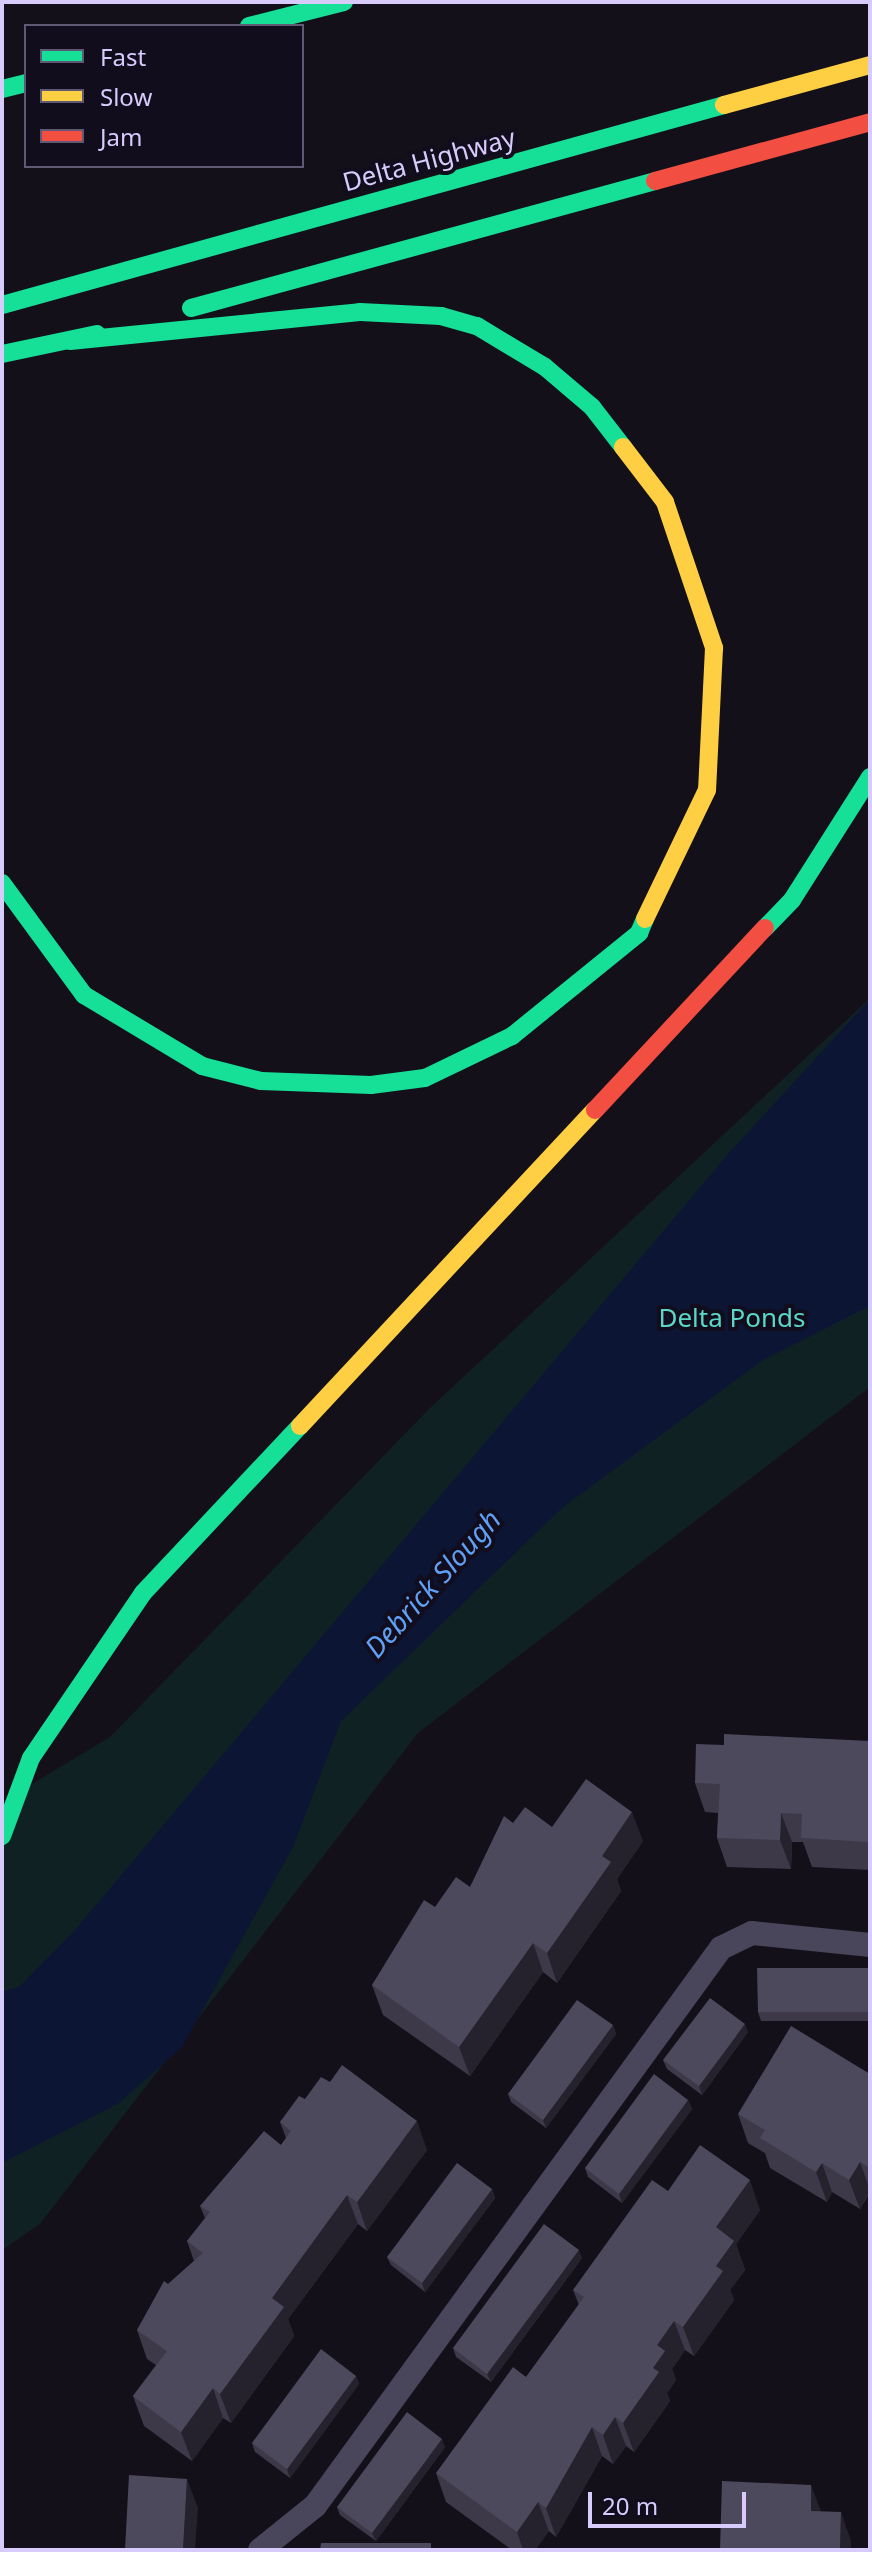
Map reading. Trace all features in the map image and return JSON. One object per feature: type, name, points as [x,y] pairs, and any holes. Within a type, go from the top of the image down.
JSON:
[{"type":"highway","points":[[257,24],[344,2]]},
{"type":"highway","name":"Delta Highway","points":[[2,305],[870,65]]},
{"type":"highway","points":[[2,354],[70,341],[870,122]]},
{"type":"highway","points":[[2,883],[84,995],[202,1066],[261,1081],[371,1085],[425,1078],[512,1036],[639,933],[707,790],[714,742],[714,648],[665,502],[592,407],[545,367],[477,326],[441,316],[360,312],[70,341]]},
{"type":"highway","points":[[2,1836],[31,1758],[143,1593],[792,900],[870,777]]},
{"type":"lane","points":[[260,2550],[315,2506],[721,1948],[752,1933],[870,1945]]},
{"type":"green space","name":"Delta Ponds","points":[[870,998],[870,1387],[418,1733],[40,2224],[2,2250],[2,1802],[110,1737],[429,1409]]},
{"type":"water","name":"Debrick Slough","points":[[870,999],[870,1306],[763,1360],[563,1507],[341,1721],[293,1847],[182,2047],[119,2103],[2,2163],[2,1992],[20,1986],[75,1930],[728,1154]]},
{"type":"building","points":[[724,1734],[870,1741],[870,1842],[801,1838],[802,1814],[781,1813],[780,1840],[717,1838],[720,1784],[695,1783],[696,1744],[724,1745]]},
{"type":"building","points":[[586,1779],[632,1812],[602,1856],[611,1862],[547,1953],[533,1943],[459,2047],[372,1985],[424,1900],[435,1907],[456,1877],[470,1887],[504,1816],[513,1823],[525,1807],[552,1827]]},
{"type":"building","points":[[757,1968],[870,1968],[870,2012],[758,2012]]},
{"type":"building","points":[[710,1998],[745,2024],[699,2086],[663,2060]]},
{"type":"building","points":[[577,2000],[613,2025],[543,2120],[508,2094]]},
{"type":"building","points":[[791,2026],[870,2074],[870,2168],[860,2162],[849,2180],[822,2163],[816,2172],[760,2138],[765,2130],[738,2114]]},
{"type":"building","points":[[342,2065],[417,2121],[357,2202],[347,2195],[272,2298],[284,2307],[220,2394],[213,2388],[181,2432],[133,2396],[167,2351],[137,2330],[164,2281],[168,2284],[203,2253],[187,2241],[210,2212],[200,2206],[264,2131],[281,2145],[291,2131],[280,2122],[299,2096],[305,2099],[321,2077],[330,2082]]},
{"type":"building","points":[[654,2074],[688,2100],[619,2194],[585,2168]]},
{"type":"building","points":[[700,2145],[750,2180],[716,2227],[734,2241],[716,2266],[723,2271],[683,2327],[674,2321],[657,2345],[665,2351],[653,2368],[659,2372],[623,2423],[615,2417],[603,2435],[592,2427],[546,2508],[538,2502],[517,2532],[436,2473],[513,2367],[526,2377],[584,2297],[573,2290],[652,2180],[668,2191]]},
{"type":"building","points":[[457,2163],[492,2189],[422,2283],[387,2257]]},
{"type":"building","points":[[544,2224],[579,2250],[487,2374],[453,2348]]},
{"type":"building","points":[[321,2349],[356,2376],[287,2469],[252,2443]]},
{"type":"building","points":[[407,2412],[442,2439],[372,2533],[337,2507]]},
{"type":"building","points":[[129,2475],[187,2479],[183,2550],[125,2550]]},
{"type":"building","points":[[722,2481],[811,2485],[811,2511],[841,2512],[840,2550],[720,2550]]},
{"type":"building","points":[[321,2543],[431,2543],[431,2550],[320,2550]]},
{"type":"traffic: fast","points":[[257,24],[344,2]]},
{"type":"traffic: fast","points":[[2,89],[24,84]]},
{"type":"traffic: fast","points":[[2,305],[724,105]]},
{"type":"traffic: fast","points":[[191,308],[655,181]]},
{"type":"traffic: fast","points":[[70,341],[360,312],[441,316],[477,326],[545,367],[592,407],[623,447]]},
{"type":"traffic: fast","points":[[2,354],[97,334]]},
{"type":"traffic: fast","points":[[765,928],[792,900],[870,777]]},
{"type":"traffic: fast","points":[[2,883],[84,995],[202,1066],[261,1081],[371,1085],[425,1078],[512,1036],[639,933],[645,919]]},
{"type":"traffic: fast","points":[[2,1836],[31,1758],[143,1593],[300,1426]]},
{"type":"traffic: slow","points":[[724,105],[870,65]]},
{"type":"traffic: slow","points":[[623,447],[665,502],[714,648],[707,790],[645,919]]},
{"type":"traffic: slow","points":[[300,1426],[595,1110]]},
{"type":"traffic: jam","points":[[655,181],[870,122]]},
{"type":"traffic: jam","points":[[595,1110],[765,928]]}]
